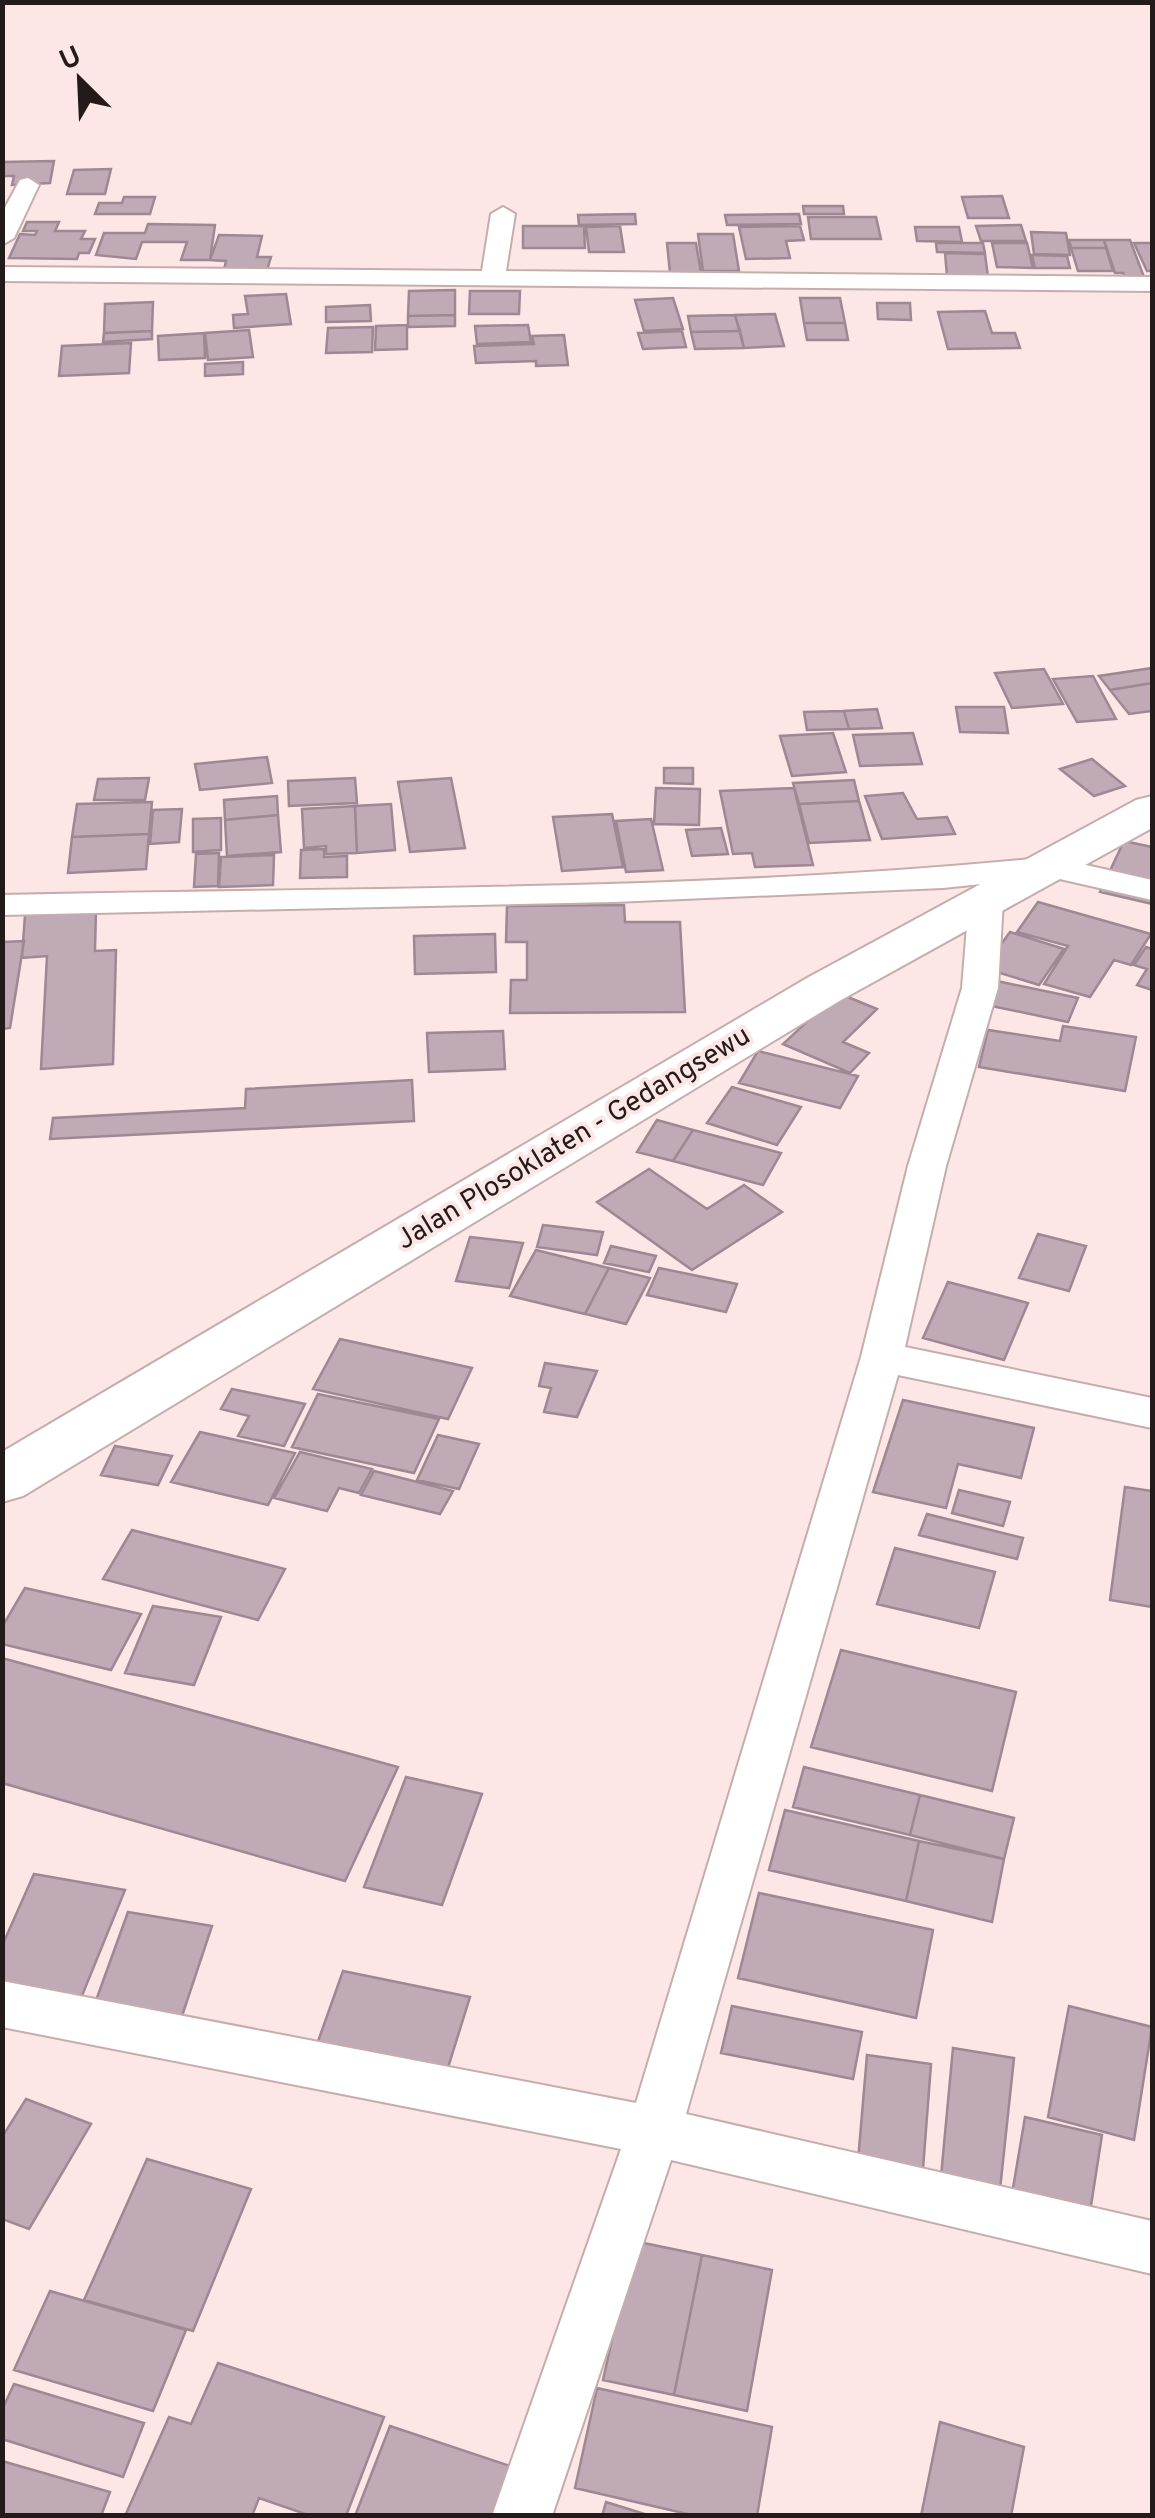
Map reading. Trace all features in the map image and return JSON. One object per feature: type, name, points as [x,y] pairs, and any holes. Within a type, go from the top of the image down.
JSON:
[{"type":"main road","name":"Jalan Plosoklaten - Gedangsewu","points":[[2,1480],[824,989],[1152,810]]},
{"type":"street","points":[[2,238],[28,185]]},
{"type":"street","points":[[494,278],[503,214]]},
{"type":"street","points":[[2,274],[1152,284]]},
{"type":"street","points":[[2,905],[614,892],[943,878],[1052,867],[1152,890]]},
{"type":"street","points":[[522,2516],[654,2131],[882,1356],[927,1166],[980,988],[986,902]]},
{"type":"street","points":[[882,1356],[1152,1413]]},
{"type":"street","points":[[2,2004],[654,2131],[1152,2248]]},
{"type":"building","points":[[54,161],[50,183],[12,185],[14,176],[2,176],[2,162]]},
{"type":"building","points":[[111,169],[105,194],[67,194],[74,170]]},
{"type":"building","points":[[1002,196],[1009,218],[968,218],[962,197]]},
{"type":"building","points":[[124,197],[155,197],[150,214],[95,214],[99,203],[122,203]]},
{"type":"building","points":[[803,206],[843,206],[844,214],[804,214]]},
{"type":"building","points":[[635,214],[636,224],[579,225],[578,215]]},
{"type":"building","points":[[799,214],[801,224],[727,225],[725,215]]},
{"type":"building","points":[[808,217],[876,217],[881,239],[811,239]]},
{"type":"building","points":[[27,222],[59,222],[55,231],[85,231],[81,239],[95,239],[89,253],[79,253],[77,259],[9,258],[20,234],[35,235],[37,231],[23,231]]},
{"type":"building","points":[[148,224],[215,225],[210,260],[181,260],[187,242],[142,242],[136,259],[96,255],[104,233],[145,233]]},
{"type":"building","points":[[1021,225],[1026,241],[981,241],[976,226]]},
{"type":"building","points":[[523,226],[584,226],[585,248],[523,248]]},
{"type":"building","points":[[620,226],[624,252],[589,252],[586,227]]},
{"type":"building","points":[[800,226],[804,240],[786,241],[790,258],[746,259],[739,227]]},
{"type":"building","points":[[915,227],[959,227],[962,242],[917,241]]},
{"type":"building","points":[[1031,232],[1066,233],[1070,255],[1034,254]]},
{"type":"building","points":[[698,234],[733,234],[739,271],[703,271]]},
{"type":"building","points":[[219,235],[262,236],[257,257],[271,257],[267,270],[224,270],[226,261],[210,260]]},
{"type":"building","points":[[1069,240],[1104,240],[1106,248],[1071,248]]},
{"type":"building","points":[[1104,240],[1130,240],[1144,277],[1125,278],[1123,273],[1115,273]]},
{"type":"building","points":[[667,243],[696,243],[701,273],[670,273]]},
{"type":"building","points":[[936,243],[983,243],[985,253],[937,252]]},
{"type":"building","points":[[992,243],[1027,243],[1033,268],[997,267]]},
{"type":"building","points":[[1134,243],[1152,243],[1152,271],[1147,271]]},
{"type":"building","points":[[1071,248],[1106,248],[1113,271],[1078,271]]},
{"type":"building","points":[[945,253],[985,254],[988,277],[947,276]]},
{"type":"building","points":[[1032,255],[1067,256],[1070,268],[1035,268]]},
{"type":"building","points":[[455,290],[455,315],[408,316],[409,291]]},
{"type":"building","points":[[470,291],[520,291],[519,314],[469,314]]},
{"type":"building","points":[[286,294],[291,324],[234,328],[233,315],[248,314],[245,296]]},
{"type":"building","points":[[673,298],[683,329],[644,331],[635,300]]},
{"type":"building","points":[[800,298],[840,298],[845,323],[804,323]]},
{"type":"building","points":[[153,302],[152,331],[104,333],[105,304]]},
{"type":"building","points":[[877,303],[910,303],[911,320],[878,319]]},
{"type":"building","points":[[370,305],[371,321],[326,322],[326,307]]},
{"type":"building","points":[[985,311],[992,333],[1015,333],[1020,348],[948,349],[938,312]]},
{"type":"building","points":[[775,314],[784,346],[744,348],[735,315]]},
{"type":"building","points":[[455,315],[455,326],[408,327],[408,316]]},
{"type":"building","points":[[735,315],[740,331],[691,332],[688,316]]},
{"type":"building","points":[[804,323],[845,323],[848,340],[807,340]]},
{"type":"building","points":[[407,325],[407,349],[375,350],[376,326]]},
{"type":"building","points":[[528,325],[531,342],[477,344],[475,326]]},
{"type":"building","points":[[373,327],[372,352],[326,353],[328,328]]},
{"type":"building","points":[[249,330],[253,357],[208,360],[205,333]]},
{"type":"building","points":[[152,331],[152,339],[103,342],[104,333]]},
{"type":"building","points":[[682,331],[686,347],[643,349],[638,333]]},
{"type":"building","points":[[740,331],[744,348],[695,349],[691,332]]},
{"type":"building","points":[[204,333],[205,358],[159,360],[158,336]]},
{"type":"building","points":[[564,335],[568,365],[536,366],[536,361],[476,363],[474,346],[534,344],[532,336]]},
{"type":"building","points":[[131,343],[129,373],[59,376],[62,346]]},
{"type":"building","points":[[243,362],[243,374],[205,376],[205,364]]},
{"type":"building","points":[[1152,668],[1152,683],[1110,690],[1099,676]]},
{"type":"building","points":[[1044,669],[1063,704],[1012,708],[995,673]]},
{"type":"building","points":[[1093,676],[1116,719],[1077,722],[1053,679]]},
{"type":"building","points":[[1152,683],[1152,711],[1129,714],[1110,690]]},
{"type":"building","points":[[956,707],[1004,707],[1008,733],[960,732]]},
{"type":"building","points":[[877,709],[882,728],[849,729],[844,711]]},
{"type":"building","points":[[844,711],[849,729],[807,730],[804,712]]},
{"type":"building","points":[[833,733],[846,772],[792,776],[780,736]]},
{"type":"building","points":[[913,733],[922,764],[860,766],[853,735]]},
{"type":"building","points":[[267,757],[272,783],[200,790],[195,764]]},
{"type":"building","points":[[1092,759],[1125,786],[1094,796],[1060,769]]},
{"type":"building","points":[[664,768],[693,768],[693,784],[664,783]]},
{"type":"building","points":[[149,778],[145,800],[94,800],[98,779]]},
{"type":"building","points":[[355,778],[357,803],[289,806],[288,781]]},
{"type":"building","points":[[451,778],[465,848],[410,852],[398,782]]},
{"type":"building","points":[[854,780],[859,801],[799,804],[793,783]]},
{"type":"building","points":[[656,788],[700,789],[699,825],[654,824]]},
{"type":"building","points":[[794,788],[813,865],[755,867],[752,853],[733,854],[720,791]]},
{"type":"building","points":[[903,793],[917,819],[947,817],[955,834],[882,839],[865,796]]},
{"type":"building","points":[[277,796],[278,815],[225,820],[224,800]]},
{"type":"building","points":[[859,801],[870,840],[809,843],[799,804]]},
{"type":"building","points":[[152,802],[149,834],[72,837],[77,804]]},
{"type":"building","points":[[391,804],[395,850],[357,853],[355,806]]},
{"type":"building","points":[[355,806],[357,853],[326,854],[326,846],[304,848],[302,809]]},
{"type":"building","points":[[182,809],[179,842],[150,844],[153,810]]},
{"type":"building","points":[[612,814],[623,867],[562,871],[553,817]]},
{"type":"building","points":[[278,815],[281,852],[227,856],[225,820]]},
{"type":"building","points":[[221,818],[221,850],[193,852],[193,819]]},
{"type":"building","points":[[651,819],[663,870],[626,872],[616,821]]},
{"type":"building","points":[[721,828],[728,854],[692,856],[686,830]]},
{"type":"building","points":[[149,834],[146,869],[68,873],[72,837]]},
{"type":"building","points":[[1124,841],[1152,847],[1152,904],[1100,892]]},
{"type":"building","points":[[324,849],[324,857],[347,856],[347,877],[300,878],[301,850]]},
{"type":"building","points":[[219,853],[218,886],[194,887],[196,854]]},
{"type":"building","points":[[274,855],[273,885],[219,887],[221,857]]},
{"type":"building","points":[[1038,902],[1151,934],[1131,965],[1114,960],[1090,997],[1044,984],[1068,946],[1017,932]]},
{"type":"building","points":[[624,905],[625,922],[680,922],[685,1012],[510,1013],[511,980],[527,980],[527,942],[506,942],[507,906]]},
{"type":"building","points":[[96,909],[95,951],[116,950],[113,1064],[41,1069],[47,956],[22,958],[25,915]]},
{"type":"building","points":[[1010,932],[1064,949],[1039,985],[984,968]]},
{"type":"building","points":[[495,934],[496,972],[415,974],[414,936]]},
{"type":"building","points":[[24,941],[10,1028],[2,1029],[2,942]]},
{"type":"building","points":[[1146,947],[1152,949],[1152,990],[1137,985],[1147,969],[1134,965]]},
{"type":"building","points":[[997,981],[1078,998],[1068,1022],[987,1005]]},
{"type":"building","points":[[838,993],[877,1009],[843,1042],[869,1053],[850,1073],[783,1044]]},
{"type":"building","points":[[1063,1026],[1136,1037],[1125,1091],[979,1067],[988,1030],[1060,1041]]},
{"type":"building","points":[[503,1031],[505,1069],[429,1072],[427,1033]]},
{"type":"building","points":[[758,1051],[858,1076],[840,1108],[739,1083]]},
{"type":"building","points":[[412,1080],[414,1121],[50,1139],[53,1118],[245,1108],[246,1089]]},
{"type":"building","points":[[732,1087],[801,1107],[777,1145],[707,1123]]},
{"type":"building","points":[[657,1120],[693,1130],[673,1161],[637,1152]]},
{"type":"building","points":[[693,1130],[781,1153],[763,1185],[673,1161]]},
{"type":"building","points":[[649,1169],[707,1209],[744,1185],[782,1212],[692,1270],[597,1202]]},
{"type":"building","points":[[543,1225],[603,1232],[597,1255],[537,1247]]},
{"type":"building","points":[[1038,1234],[1086,1246],[1069,1291],[1019,1278]]},
{"type":"building","points":[[470,1237],[523,1243],[509,1288],[456,1281]]},
{"type":"building","points":[[611,1246],[656,1256],[649,1272],[604,1263]]},
{"type":"building","points":[[536,1250],[609,1268],[585,1314],[510,1296]]},
{"type":"building","points":[[609,1268],[650,1278],[626,1324],[585,1314]]},
{"type":"building","points":[[659,1268],[737,1284],[726,1312],[647,1295]]},
{"type":"building","points":[[948,1282],[1028,1303],[1004,1360],[923,1338]]},
{"type":"building","points":[[340,1339],[472,1368],[448,1419],[313,1389]]},
{"type":"building","points":[[545,1363],[597,1371],[577,1417],[544,1412],[551,1388],[539,1386]]},
{"type":"building","points":[[232,1389],[305,1404],[284,1446],[238,1436],[249,1416],[221,1409]]},
{"type":"building","points":[[318,1394],[439,1419],[414,1473],[292,1447]]},
{"type":"building","points":[[903,1400],[1034,1428],[1021,1478],[958,1464],[946,1508],[873,1492]]},
{"type":"building","points":[[200,1432],[295,1453],[268,1505],[171,1482]]},
{"type":"building","points":[[438,1435],[479,1444],[459,1489],[417,1480]]},
{"type":"building","points":[[115,1446],[172,1456],[158,1485],[101,1475]]},
{"type":"building","points":[[300,1452],[372,1469],[359,1493],[339,1488],[327,1511],[274,1498]]},
{"type":"building","points":[[374,1471],[453,1491],[440,1514],[361,1495]]},
{"type":"building","points":[[1125,1487],[1152,1491],[1152,1607],[1110,1600]]},
{"type":"building","points":[[959,1490],[1010,1502],[1003,1526],[952,1513]]},
{"type":"building","points":[[927,1514],[1023,1538],[1017,1559],[919,1535]]},
{"type":"building","points":[[132,1530],[285,1569],[258,1620],[103,1579]]},
{"type":"building","points":[[895,1548],[995,1572],[979,1628],[877,1604]]},
{"type":"building","points":[[25,1588],[141,1614],[111,1670],[2,1644],[2,1627]]},
{"type":"building","points":[[153,1606],[221,1617],[194,1685],[125,1673]]},
{"type":"building","points":[[841,1650],[1016,1692],[992,1791],[811,1747]]},
{"type":"building","points":[[2,1658],[398,1767],[345,1881],[2,1783]]},
{"type":"building","points":[[804,1767],[920,1795],[910,1835],[793,1807]]},
{"type":"building","points":[[406,1777],[482,1794],[442,1905],[364,1887]]},
{"type":"building","points":[[920,1795],[1014,1818],[1004,1859],[910,1835]]},
{"type":"building","points":[[785,1810],[919,1841],[906,1901],[769,1870]]},
{"type":"building","points":[[919,1841],[1004,1859],[992,1922],[906,1901]]},
{"type":"building","points":[[34,1874],[125,1890],[66,2035],[2,2022],[2,1946]]},
{"type":"building","points":[[759,1893],[933,1930],[916,2018],[738,1978]]},
{"type":"building","points":[[128,1912],[212,1926],[177,2031],[90,2017]]},
{"type":"building","points":[[343,1971],[470,1997],[446,2074],[316,2047]]},
{"type":"building","points":[[732,2006],[862,2032],[853,2079],[721,2053]]},
{"type":"building","points":[[1069,2006],[1152,2027],[1134,2140],[1048,2117]]},
{"type":"building","points":[[953,2048],[1014,2058],[999,2199],[940,2187]]},
{"type":"building","points":[[867,2055],[931,2064],[923,2169],[858,2161]]},
{"type":"building","points":[[26,2099],[91,2124],[29,2229],[2,2219],[2,2137]]},
{"type":"building","points":[[1025,2117],[1102,2135],[1088,2225],[1010,2206]]},
{"type":"building","points":[[147,2159],[251,2189],[193,2331],[84,2300]]},
{"type":"building","points":[[634,2241],[702,2255],[674,2395],[603,2380]]},
{"type":"building","points":[[702,2255],[772,2270],[747,2411],[674,2395]]},
{"type":"building","points":[[50,2291],[186,2330],[153,2411],[14,2370]]},
{"type":"building","points":[[218,2363],[384,2417],[346,2516],[311,2516],[259,2498],[252,2516],[125,2516],[169,2417],[191,2424]]},
{"type":"building","points":[[14,2384],[144,2423],[123,2477],[2,2439],[2,2410]]},
{"type":"building","points":[[597,2388],[772,2427],[757,2516],[696,2516],[575,2488]]},
{"type":"building","points":[[940,2422],[1024,2447],[1011,2516],[921,2516]]},
{"type":"building","points":[[390,2426],[522,2470],[505,2516],[355,2516]]},
{"type":"building","points":[[2,2461],[110,2492],[101,2516],[2,2516]]},
{"type":"building","points":[[606,2502],[651,2516],[602,2516]]}]
